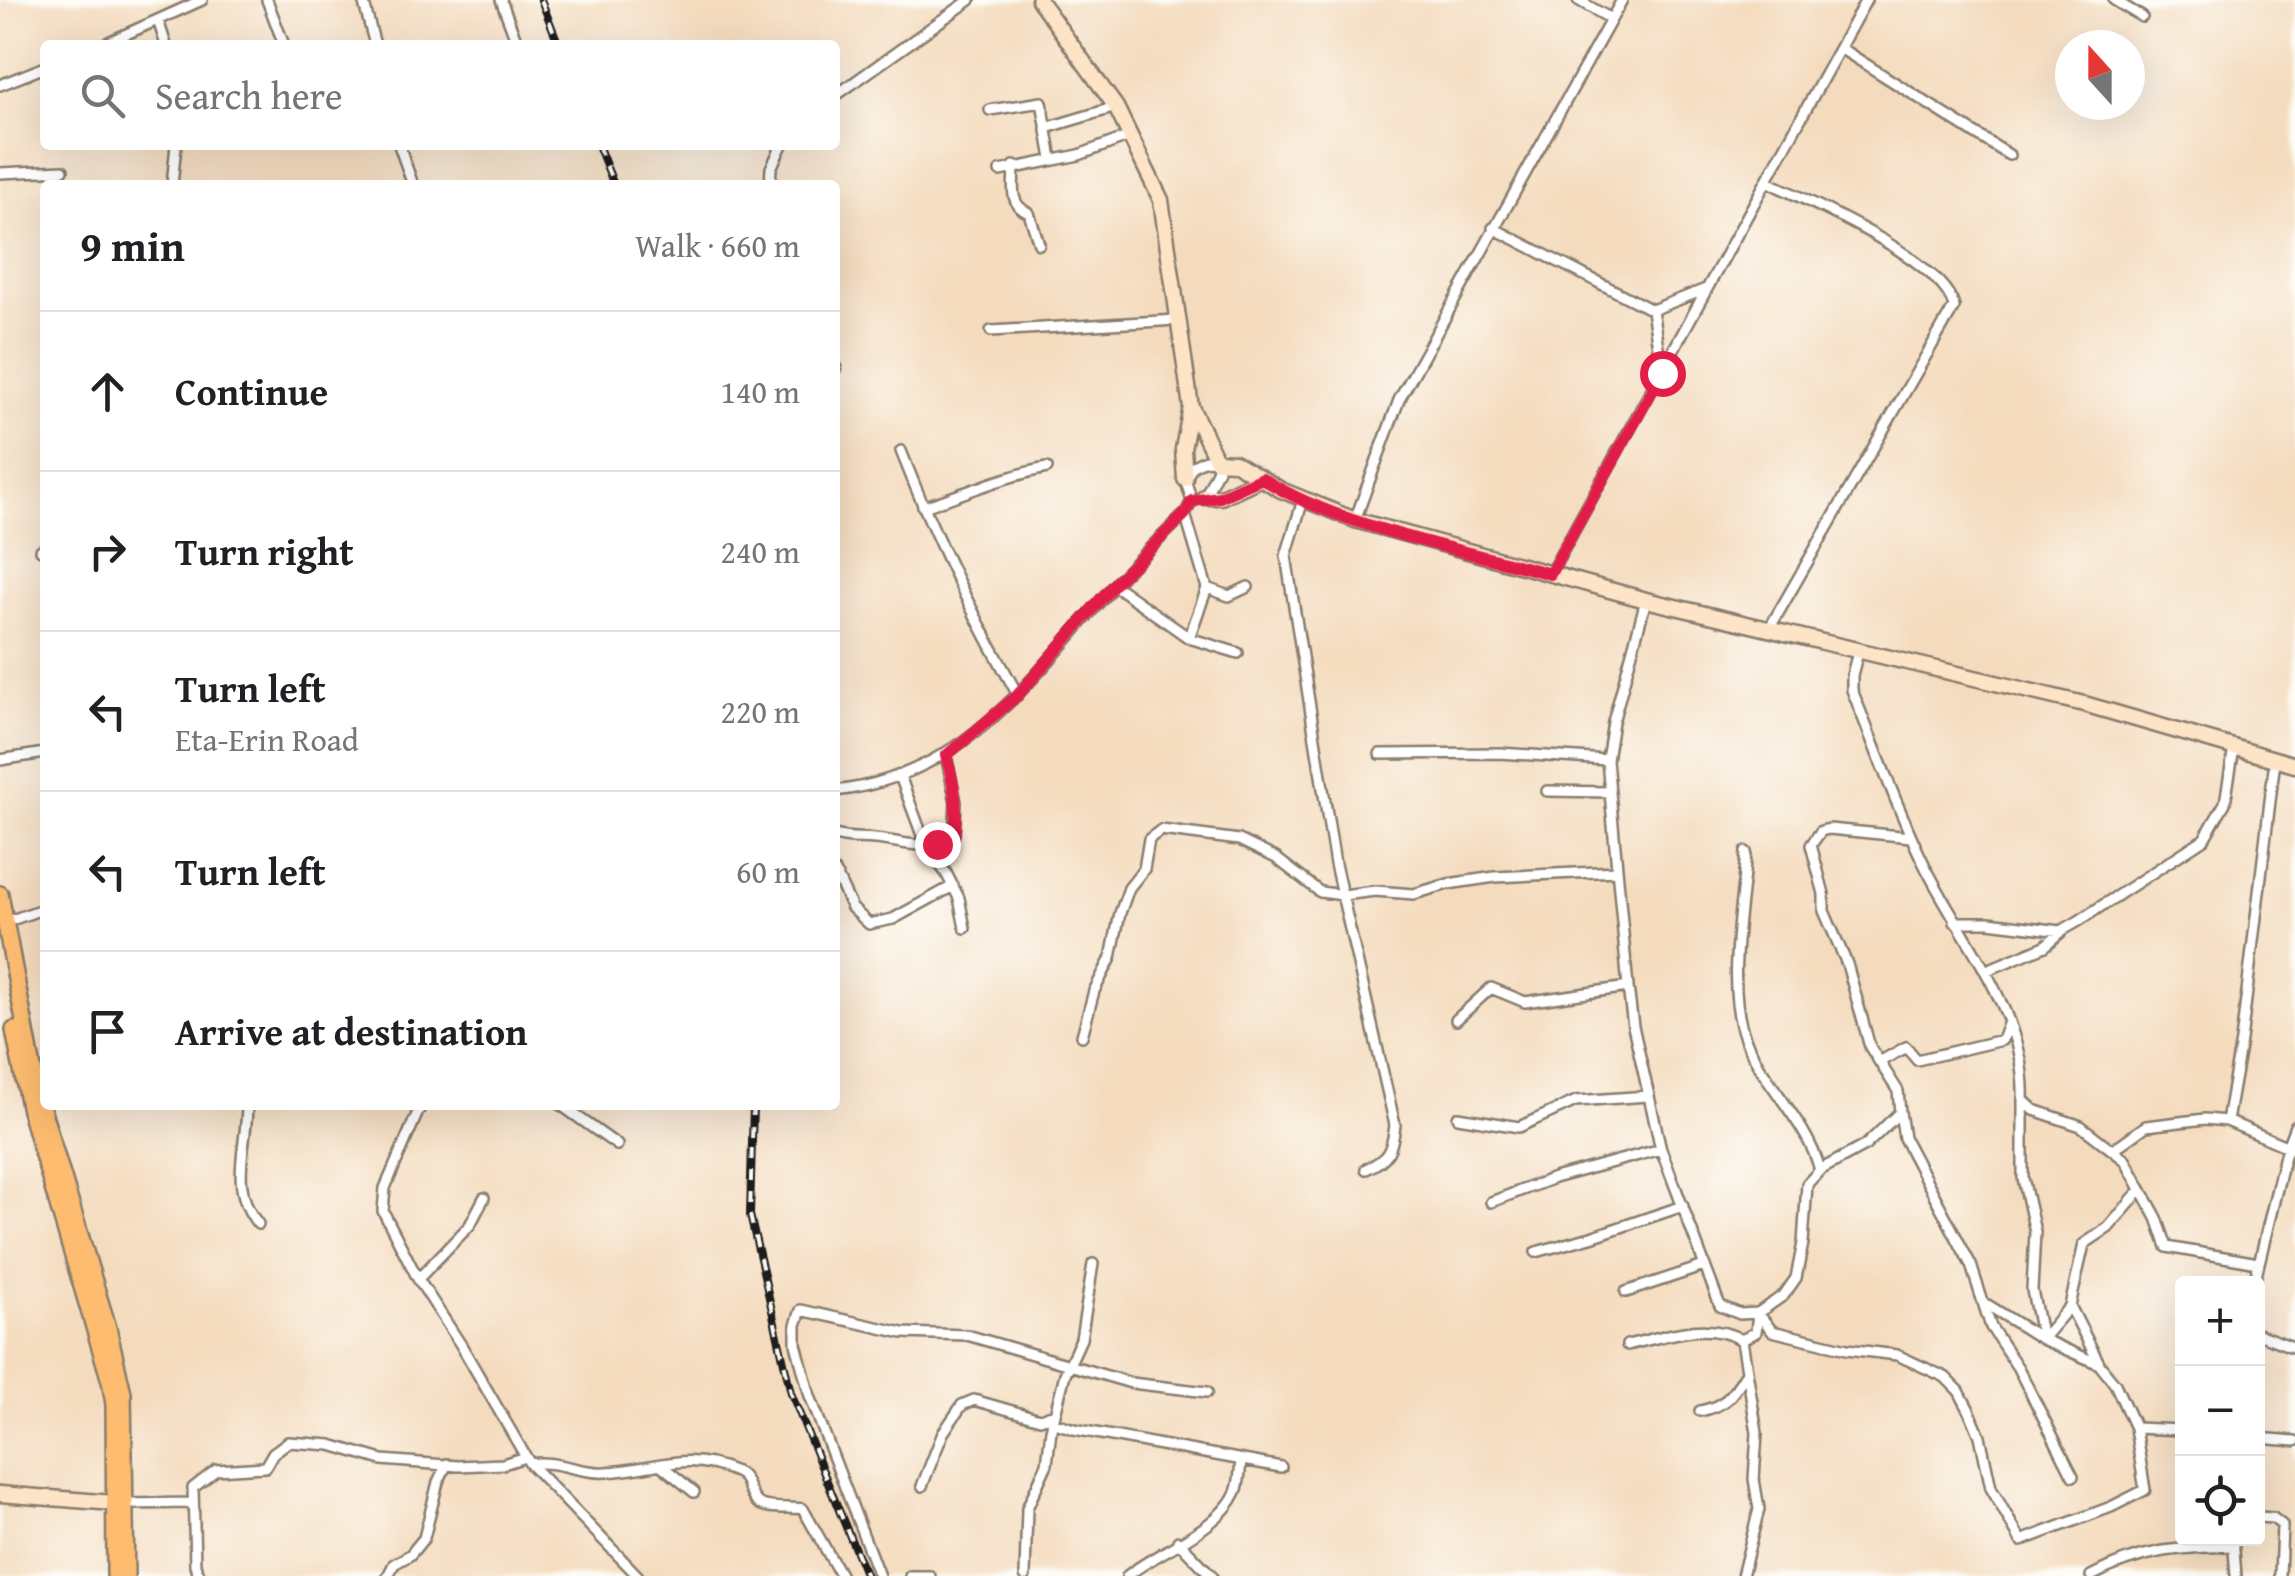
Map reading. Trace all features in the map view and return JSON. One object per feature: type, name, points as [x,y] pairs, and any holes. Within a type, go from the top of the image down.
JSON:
[{"type":"main road","points":[[0,894],[37,1101],[123,1392],[116,1576]]},
{"type":"main road","points":[[121,1503],[126,1576]]},
{"type":"street","points":[[113,40],[202,0]]},
{"type":"street","points":[[267,0],[282,40]]},
{"type":"street","points":[[362,0],[374,40]]},
{"type":"street","points":[[501,0],[516,40]]},
{"type":"street","points":[[840,92],[970,0]]},
{"type":"street","points":[[840,791],[900,776],[946,756],[1018,695],[1114,584],[1185,514],[1218,470],[1192,407],[1161,200],[1116,107],[1040,0]]},
{"type":"street","points":[[1578,0],[1611,19]]},
{"type":"street","points":[[1355,520],[1398,400],[1622,0]]},
{"type":"street","points":[[1550,574],[1866,0]]},
{"type":"street","points":[[2114,0],[2142,17]]},
{"type":"street","points":[[158,20],[164,40]]},
{"type":"street","points":[[1840,48],[2008,155]]},
{"type":"street","points":[[0,85],[40,70]]},
{"type":"street","points":[[990,110],[1042,102],[1052,159]]},
{"type":"street","points":[[1046,128],[1116,107]]},
{"type":"street","points":[[1000,172],[1079,155],[1130,136]]},
{"type":"street","points":[[172,180],[176,150]]},
{"type":"street","points":[[402,150],[411,180]]},
{"type":"street","points":[[770,180],[780,150]]},
{"type":"street","points":[[1014,166],[1016,206],[1030,214],[1039,244]]},
{"type":"street","points":[[0,173],[63,170]]},
{"type":"street","points":[[1766,181],[1848,221],[1914,261],[1952,295],[1954,307],[1769,629]]},
{"type":"street","points":[[1493,228],[1652,310],[1708,289]]},
{"type":"street","points":[[1652,310],[1662,373]]},
{"type":"street","points":[[991,332],[1177,320]]},
{"type":"street","points":[[1192,407],[1183,449],[1185,478],[1198,499]]},
{"type":"street","points":[[901,452],[971,613],[1018,695]]},
{"type":"street","points":[[1185,478],[1198,462],[1234,462],[1280,490],[1355,520],[1646,600],[2084,704],[2295,765]]},
{"type":"street","points":[[923,507],[970,494],[1005,478],[1047,468]]},
{"type":"street","points":[[1198,499],[1220,497],[1262,478]]},
{"type":"street","points":[[1303,500],[1286,556],[1342,895],[1396,1125],[1392,1151],[1366,1170]]},
{"type":"street","points":[[1185,514],[1207,588],[1188,638]]},
{"type":"street","points":[[1114,584],[1188,638],[1238,653]]},
{"type":"street","points":[[1207,588],[1228,596],[1248,587]]},
{"type":"street","points":[[1646,600],[1613,722],[1607,760],[1628,987],[1661,1149],[1720,1306],[1740,1314],[1758,1314],[1784,1295],[1796,1278],[1808,1184],[1820,1170],[1866,1145],[1900,1112]]},
{"type":"street","points":[[1858,652],[1852,690],[1911,836],[1984,971],[2024,1067],[2023,1178],[2035,1232],[2032,1290],[2042,1339]]},
{"type":"street","points":[[1984,971],[2045,946],[2204,839],[2225,803],[2234,748]]},
{"type":"street","points":[[1380,754],[1500,753],[1607,760]]},
{"type":"street","points":[[0,760],[40,754]]},
{"type":"street","points":[[840,837],[926,846],[954,835],[956,802],[946,756]]},
{"type":"street","points":[[2227,1121],[2241,1041],[2275,760]]},
{"type":"street","points":[[900,776],[926,846],[953,886],[965,928]]},
{"type":"street","points":[[1546,791],[1608,792]]},
{"type":"street","points":[[1082,1036],[1094,991],[1111,958],[1129,888],[1144,869],[1149,839],[1160,830],[1239,840],[1276,858],[1320,892],[1342,895],[1376,891],[1414,894],[1448,884],[1495,878],[1617,871]]},
{"type":"street","points":[[1911,836],[1820,831],[1811,845],[1824,894],[1824,911],[1847,964],[1870,1047],[1898,1092],[1904,1138],[1972,1265],[1991,1327],[2018,1368],[2073,1476]]},
{"type":"street","points":[[1746,852],[1736,979],[1741,1024],[1748,1046],[1814,1148],[1820,1170]]},
{"type":"street","points":[[840,883],[852,908],[870,924],[893,919],[953,886]]},
{"type":"street","points":[[3,927],[40,910]]},
{"type":"street","points":[[1955,922],[2002,923],[2062,932]]},
{"type":"street","points":[[1456,1020],[1491,988],[1525,1002],[1628,987]]},
{"type":"street","points":[[1881,1061],[1906,1047],[1917,1060],[2002,1040],[2008,1024]]},
{"type":"street","points":[[1458,1117],[1519,1127],[1576,1102],[1648,1096]]},
{"type":"street","points":[[2023,1100],[2034,1110],[2081,1126],[2114,1148],[2132,1168],[2167,1246],[2258,1262]]},
{"type":"street","points":[[246,1110],[238,1182],[245,1208],[258,1224]]},
{"type":"street","points":[[419,1110],[391,1172],[383,1211],[418,1279],[528,1460],[638,1576]]},
{"type":"street","points":[[568,1110],[617,1145]]},
{"type":"street","points":[[2114,1148],[2146,1126],[2198,1122],[2205,1118],[2227,1121],[2291,1148]]},
{"type":"street","points":[[2255,1276],[2295,1126]]},
{"type":"street","points":[[1491,1202],[1554,1178],[1661,1149]]},
{"type":"street","points":[[2042,1339],[2070,1306],[2084,1244],[2108,1228],[2142,1190]]},
{"type":"street","points":[[418,1279],[470,1224],[484,1198]]},
{"type":"street","points":[[1536,1252],[1683,1206]]},
{"type":"street","points":[[1026,1576],[1027,1508],[1047,1464],[1053,1418],[1081,1339],[1093,1264]]},
{"type":"street","points":[[1626,1292],[1704,1266]]},
{"type":"street","points":[[1983,1302],[2042,1339],[2099,1364]]},
{"type":"street","points":[[1758,1314],[1772,1330],[1847,1350],[1897,1354],[1944,1377],[1959,1391],[1970,1412],[1980,1436],[1990,1488],[2021,1541],[2145,1490],[2135,1428],[2116,1384],[2099,1364],[2070,1306]]},
{"type":"street","points":[[879,1576],[810,1396],[796,1344],[800,1310],[903,1333],[967,1334],[1130,1383],[1208,1392]]},
{"type":"street","points":[[1742,1340],[1756,1332],[1758,1314]]},
{"type":"street","points":[[1627,1345],[1715,1329],[1742,1340]]},
{"type":"street","points":[[2265,1337],[2295,1348]]},
{"type":"street","points":[[1742,1340],[1757,1432],[1754,1479],[1759,1508],[1742,1576]]},
{"type":"street","points":[[1700,1411],[1720,1408],[1728,1402],[1745,1375]]},
{"type":"street","points":[[922,1486],[943,1434],[962,1405],[974,1400],[1040,1420],[1053,1418],[1074,1429],[1280,1467]]},
{"type":"street","points":[[1728,1402],[1753,1404]]},
{"type":"street","points":[[2135,1428],[2175,1430]]},
{"type":"street","points":[[2265,1439],[2295,1441]]},
{"type":"street","points":[[200,1576],[195,1566],[193,1488],[216,1470],[264,1466],[288,1442],[332,1445],[382,1460],[447,1464],[546,1461],[603,1473],[684,1459],[738,1472],[746,1478],[755,1500],[762,1506],[803,1509],[841,1576]]},
{"type":"street","points":[[1127,1576],[1211,1524],[1236,1492],[1241,1460]]},
{"type":"street","points":[[658,1463],[694,1492]]},
{"type":"street","points":[[388,1576],[394,1564],[424,1538],[438,1482],[447,1464]]},
{"type":"street","points":[[0,1494],[121,1503],[192,1503]]},
{"type":"street","points":[[2265,1517],[2274,1518],[2282,1526],[2280,1576]]},
{"type":"street","points":[[1178,1541],[1212,1576]]},
{"type":"street","points":[[2282,1541],[2295,1542]]},
{"type":"street","points":[[2092,1576],[2162,1549],[2193,1546]]},
{"type":"street","points":[[2234,1546],[2236,1576]]},
{"type":"street","points":[[910,1576],[930,1576]]},
{"type":"railway","points":[[541,0],[557,40]]},
{"type":"railway","points":[[600,150],[612,180]]},
{"type":"railway","points":[[753,1110],[750,1215],[791,1393],[866,1576]]},
{"type":"route","points":[[937,844],[954,835],[956,824],[956,802],[946,756],[1018,695],[1114,584],[1185,514],[1192,501],[1220,497],[1262,478],[1280,490],[1355,520],[1550,574],[1662,373]]}]
